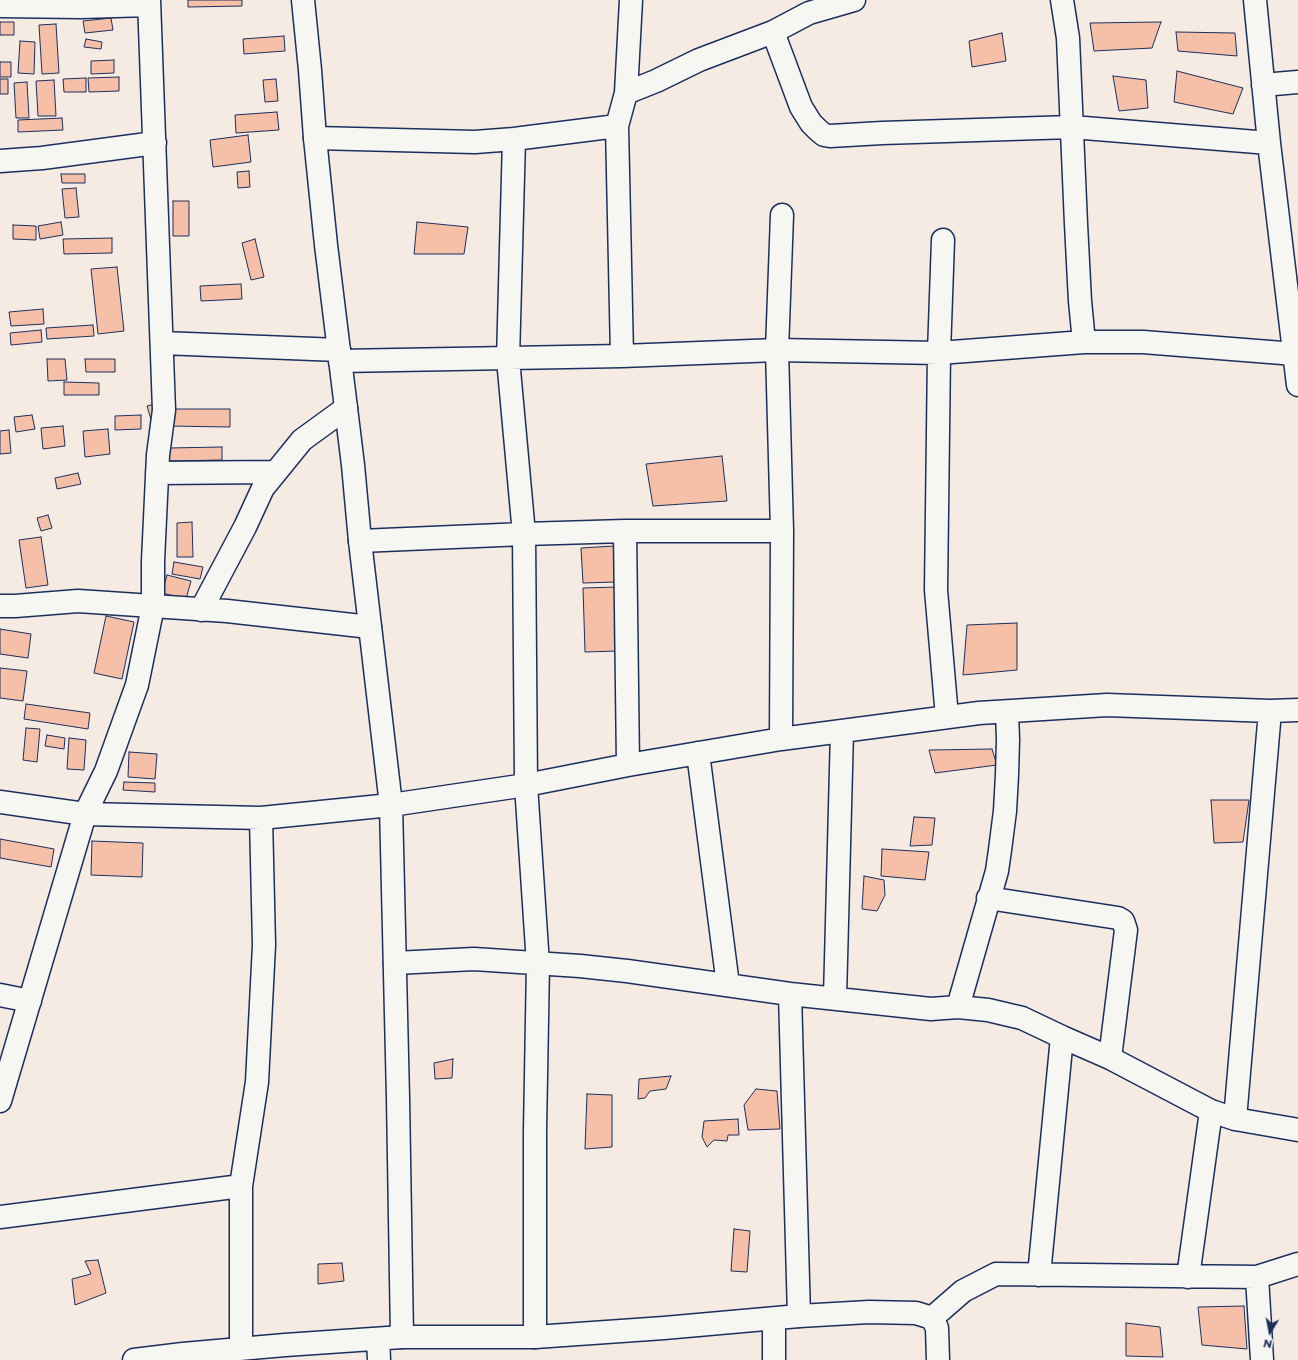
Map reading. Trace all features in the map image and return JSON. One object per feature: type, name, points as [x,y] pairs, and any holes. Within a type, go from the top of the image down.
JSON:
[{"type":"street","points":[[303,0],[315,138],[391,805],[402,1337]]},
{"type":"street","points":[[622,356],[617,126],[626,93],[631,0]]},
{"type":"street","points":[[626,93],[656,81],[699,60],[773,32],[809,13],[854,0]]},
{"type":"street","points":[[1062,0],[1068,38],[1076,240],[1084,342]]},
{"type":"street","points":[[1255,0],[1269,143],[1298,385]]},
{"type":"street","points":[[0,6],[81,7],[149,2],[164,410],[158,455],[153,560],[153,606],[137,685],[106,771],[85,814],[0,1101]]},
{"type":"street","points":[[773,32],[802,107],[811,123],[824,135],[1072,127],[1269,143]]},
{"type":"street","points":[[1263,85],[1298,82]]},
{"type":"street","points":[[315,138],[475,142],[514,139],[617,126]]},
{"type":"street","points":[[514,139],[508,359],[524,534],[526,785],[538,964],[535,1131],[535,1337]]},
{"type":"street","points":[[0,161],[42,158],[155,143]]},
{"type":"street","points":[[781,739],[782,531],[777,350],[782,215]]},
{"type":"street","points":[[943,240],[939,354],[936,590],[947,717]]},
{"type":"street","points":[[162,343],[340,355],[508,359],[777,350],[939,354],[1084,342],[1143,342],[1295,354]]},
{"type":"street","points":[[201,610],[245,527],[263,488],[302,440],[346,408]]},
{"type":"street","points":[[157,473],[275,472]]},
{"type":"street","points":[[360,541],[625,531],[782,531]]},
{"type":"street","points":[[625,531],[628,765]]},
{"type":"street","points":[[0,606],[78,601],[201,610],[370,627]]},
{"type":"street","points":[[0,802],[85,814],[261,818],[391,805],[526,785],[628,765],[781,739],[947,717],[1107,705],[1270,711],[1298,710]]},
{"type":"street","points":[[1235,1119],[1270,711]]},
{"type":"street","points":[[958,1008],[988,898],[997,871],[1005,811],[1008,740],[1007,712]]},
{"type":"street","points":[[835,998],[842,731]]},
{"type":"street","points":[[698,754],[728,985]]},
{"type":"street","points":[[241,1350],[241,1186],[257,1082],[264,944],[261,818]]},
{"type":"street","points":[[988,898],[1118,918],[1123,922],[1126,930],[1110,1058]]},
{"type":"street","points":[[395,964],[474,959],[627,970],[790,994],[931,1009],[958,1008],[988,1010],[1022,1018],[1110,1058],[1212,1111],[1235,1119],[1298,1130]]},
{"type":"street","points":[[790,994],[799,1316]]},
{"type":"street","points":[[0,995],[30,1001]]},
{"type":"street","points":[[1039,1275],[1062,1037]]},
{"type":"street","points":[[1188,1277],[1212,1111]]},
{"type":"street","points":[[0,1216],[241,1186]]},
{"type":"street","points":[[932,1318],[963,1291],[996,1274],[1257,1278],[1298,1264]]},
{"type":"street","points":[[1257,1278],[1262,1360]]},
{"type":"street","points":[[134,1360],[285,1345],[379,1350],[402,1337],[535,1337],[868,1312],[916,1313],[932,1318],[937,1328],[938,1360]]},
{"type":"street","points":[[774,1319],[774,1360]]},
{"type":"building","points":[[188,0],[242,0],[242,6],[188,7]]},
{"type":"building","points":[[111,18],[113,30],[85,33],[83,21]]},
{"type":"building","points":[[0,22],[14,22],[14,35],[0,35]]},
{"type":"building","points":[[1161,22],[1152,48],[1094,51],[1090,23]]},
{"type":"building","points":[[56,24],[59,73],[42,74],[39,25]]},
{"type":"building","points":[[1176,32],[1235,33],[1237,56],[1178,51]]},
{"type":"building","points":[[1002,33],[1006,61],[972,67],[969,41]]},
{"type":"building","points":[[284,36],[285,51],[244,54],[243,39]]},
{"type":"building","points":[[86,39],[102,42],[101,49],[84,47]]},
{"type":"building","points":[[20,41],[35,42],[34,74],[18,73]]},
{"type":"building","points":[[114,60],[114,73],[91,74],[91,61]]},
{"type":"building","points":[[0,62],[11,62],[11,77],[0,77]]},
{"type":"building","points":[[1177,71],[1243,88],[1233,114],[1174,102]]},
{"type":"building","points":[[1113,76],[1146,80],[1148,108],[1119,111]]},
{"type":"building","points":[[119,77],[119,91],[89,92],[88,78]]},
{"type":"building","points":[[86,78],[86,92],[64,92],[63,79]]},
{"type":"building","points":[[0,79],[8,79],[8,94],[0,94]]},
{"type":"building","points":[[276,79],[278,101],[265,102],[263,80]]},
{"type":"building","points":[[54,80],[56,116],[38,116],[36,81]]},
{"type":"building","points":[[27,82],[29,118],[16,118],[14,83]]},
{"type":"building","points":[[277,112],[279,130],[236,133],[235,115]]},
{"type":"building","points":[[62,118],[63,130],[18,132],[18,120]]},
{"type":"building","points":[[248,135],[251,162],[213,167],[210,140]]},
{"type":"building","points":[[249,171],[250,187],[238,188],[237,172]]},
{"type":"building","points":[[61,174],[85,174],[85,183],[62,183]]},
{"type":"building","points":[[76,188],[79,217],[65,218],[62,189]]},
{"type":"building","points":[[173,201],[189,201],[189,236],[173,236]]},
{"type":"building","points":[[61,222],[63,235],[40,239],[38,226]]},
{"type":"building","points":[[417,222],[468,227],[464,254],[414,254]]},
{"type":"building","points":[[13,225],[36,226],[36,240],[13,239]]},
{"type":"building","points":[[112,238],[112,253],[64,254],[63,239]]},
{"type":"building","points":[[255,239],[264,277],[251,280],[242,243]]},
{"type":"building","points":[[117,267],[124,331],[98,334],[91,269]]},
{"type":"building","points":[[241,284],[242,299],[201,301],[200,286]]},
{"type":"building","points":[[43,309],[44,324],[11,326],[9,312]]},
{"type":"building","points":[[93,325],[94,336],[47,339],[46,328]]},
{"type":"building","points":[[41,330],[42,342],[11,345],[10,333]]},
{"type":"building","points":[[47,359],[65,359],[67,380],[48,381]]},
{"type":"building","points":[[85,359],[115,359],[115,372],[86,372]]},
{"type":"building","points":[[64,382],[99,383],[99,395],[64,395]]},
{"type":"building","points":[[155,404],[152,423],[147,406]]},
{"type":"building","points":[[168,409],[230,409],[230,427],[168,426]]},
{"type":"building","points":[[32,415],[35,429],[16,432],[14,417]]},
{"type":"building","points":[[141,415],[141,429],[115,430],[115,416]]},
{"type":"building","points":[[63,426],[65,446],[43,449],[41,428]]},
{"type":"building","points":[[108,429],[110,454],[85,457],[83,431]]},
{"type":"building","points":[[9,430],[11,453],[0,454],[0,431]]},
{"type":"building","points":[[222,447],[222,460],[169,461],[169,448]]},
{"type":"building","points":[[722,456],[727,501],[653,506],[646,464]]},
{"type":"building","points":[[78,473],[81,484],[57,489],[55,478]]},
{"type":"building","points":[[48,515],[52,528],[41,531],[37,518]]},
{"type":"building","points":[[192,522],[193,557],[177,557],[177,523]]},
{"type":"building","points":[[41,537],[48,585],[26,588],[19,540]]},
{"type":"building","points":[[614,546],[616,582],[583,583],[581,548]]},
{"type":"building","points":[[174,562],[203,567],[200,579],[172,574]]},
{"type":"building","points":[[167,575],[191,581],[186,599],[162,593]]},
{"type":"building","points":[[617,587],[619,651],[585,652],[583,588]]},
{"type":"building","points":[[106,616],[134,622],[122,679],[94,673]]},
{"type":"building","points":[[1017,623],[1017,670],[963,675],[967,625]]},
{"type":"building","points":[[0,629],[31,634],[28,658],[0,654]]},
{"type":"building","points":[[0,668],[27,671],[23,701],[0,698]]},
{"type":"building","points":[[26,704],[90,713],[88,729],[24,719]]},
{"type":"building","points":[[26,728],[40,729],[37,762],[23,760]]},
{"type":"building","points":[[47,735],[65,738],[64,749],[45,746]]},
{"type":"building","points":[[69,738],[86,740],[84,770],[67,769]]},
{"type":"building","points":[[992,749],[997,765],[935,773],[929,750]]},
{"type":"building","points":[[129,752],[157,754],[155,779],[128,777]]},
{"type":"building","points":[[124,782],[155,783],[155,792],[123,790]]},
{"type":"building","points":[[1211,800],[1249,800],[1243,842],[1214,843]]},
{"type":"building","points":[[914,817],[935,818],[932,845],[910,846]]},
{"type":"building","points":[[0,839],[54,849],[51,867],[0,858]]},
{"type":"building","points":[[92,841],[143,843],[142,877],[91,875]]},
{"type":"building","points":[[882,849],[929,852],[925,880],[881,876]]},
{"type":"building","points":[[864,876],[884,880],[885,895],[877,911],[862,909]]},
{"type":"building","points":[[453,1059],[452,1078],[435,1079],[434,1063]]},
{"type":"building","points":[[671,1076],[666,1089],[650,1091],[645,1098],[638,1099],[639,1079]]},
{"type":"building","points":[[756,1089],[777,1091],[780,1129],[748,1130],[744,1105]]},
{"type":"building","points":[[587,1094],[612,1095],[612,1147],[585,1149]]},
{"type":"building","points":[[738,1119],[739,1135],[728,1135],[727,1141],[714,1140],[707,1147],[702,1137],[704,1121]]},
{"type":"building","points":[[734,1229],[750,1231],[747,1272],[731,1271]]},
{"type":"building","points":[[98,1260],[106,1293],[75,1305],[72,1279],[91,1274],[85,1261]]},
{"type":"building","points":[[342,1263],[344,1281],[318,1284],[318,1264]]},
{"type":"building","points":[[1244,1306],[1247,1349],[1202,1345],[1198,1307]]},
{"type":"building","points":[[1126,1323],[1160,1327],[1163,1357],[1126,1356]]}]
